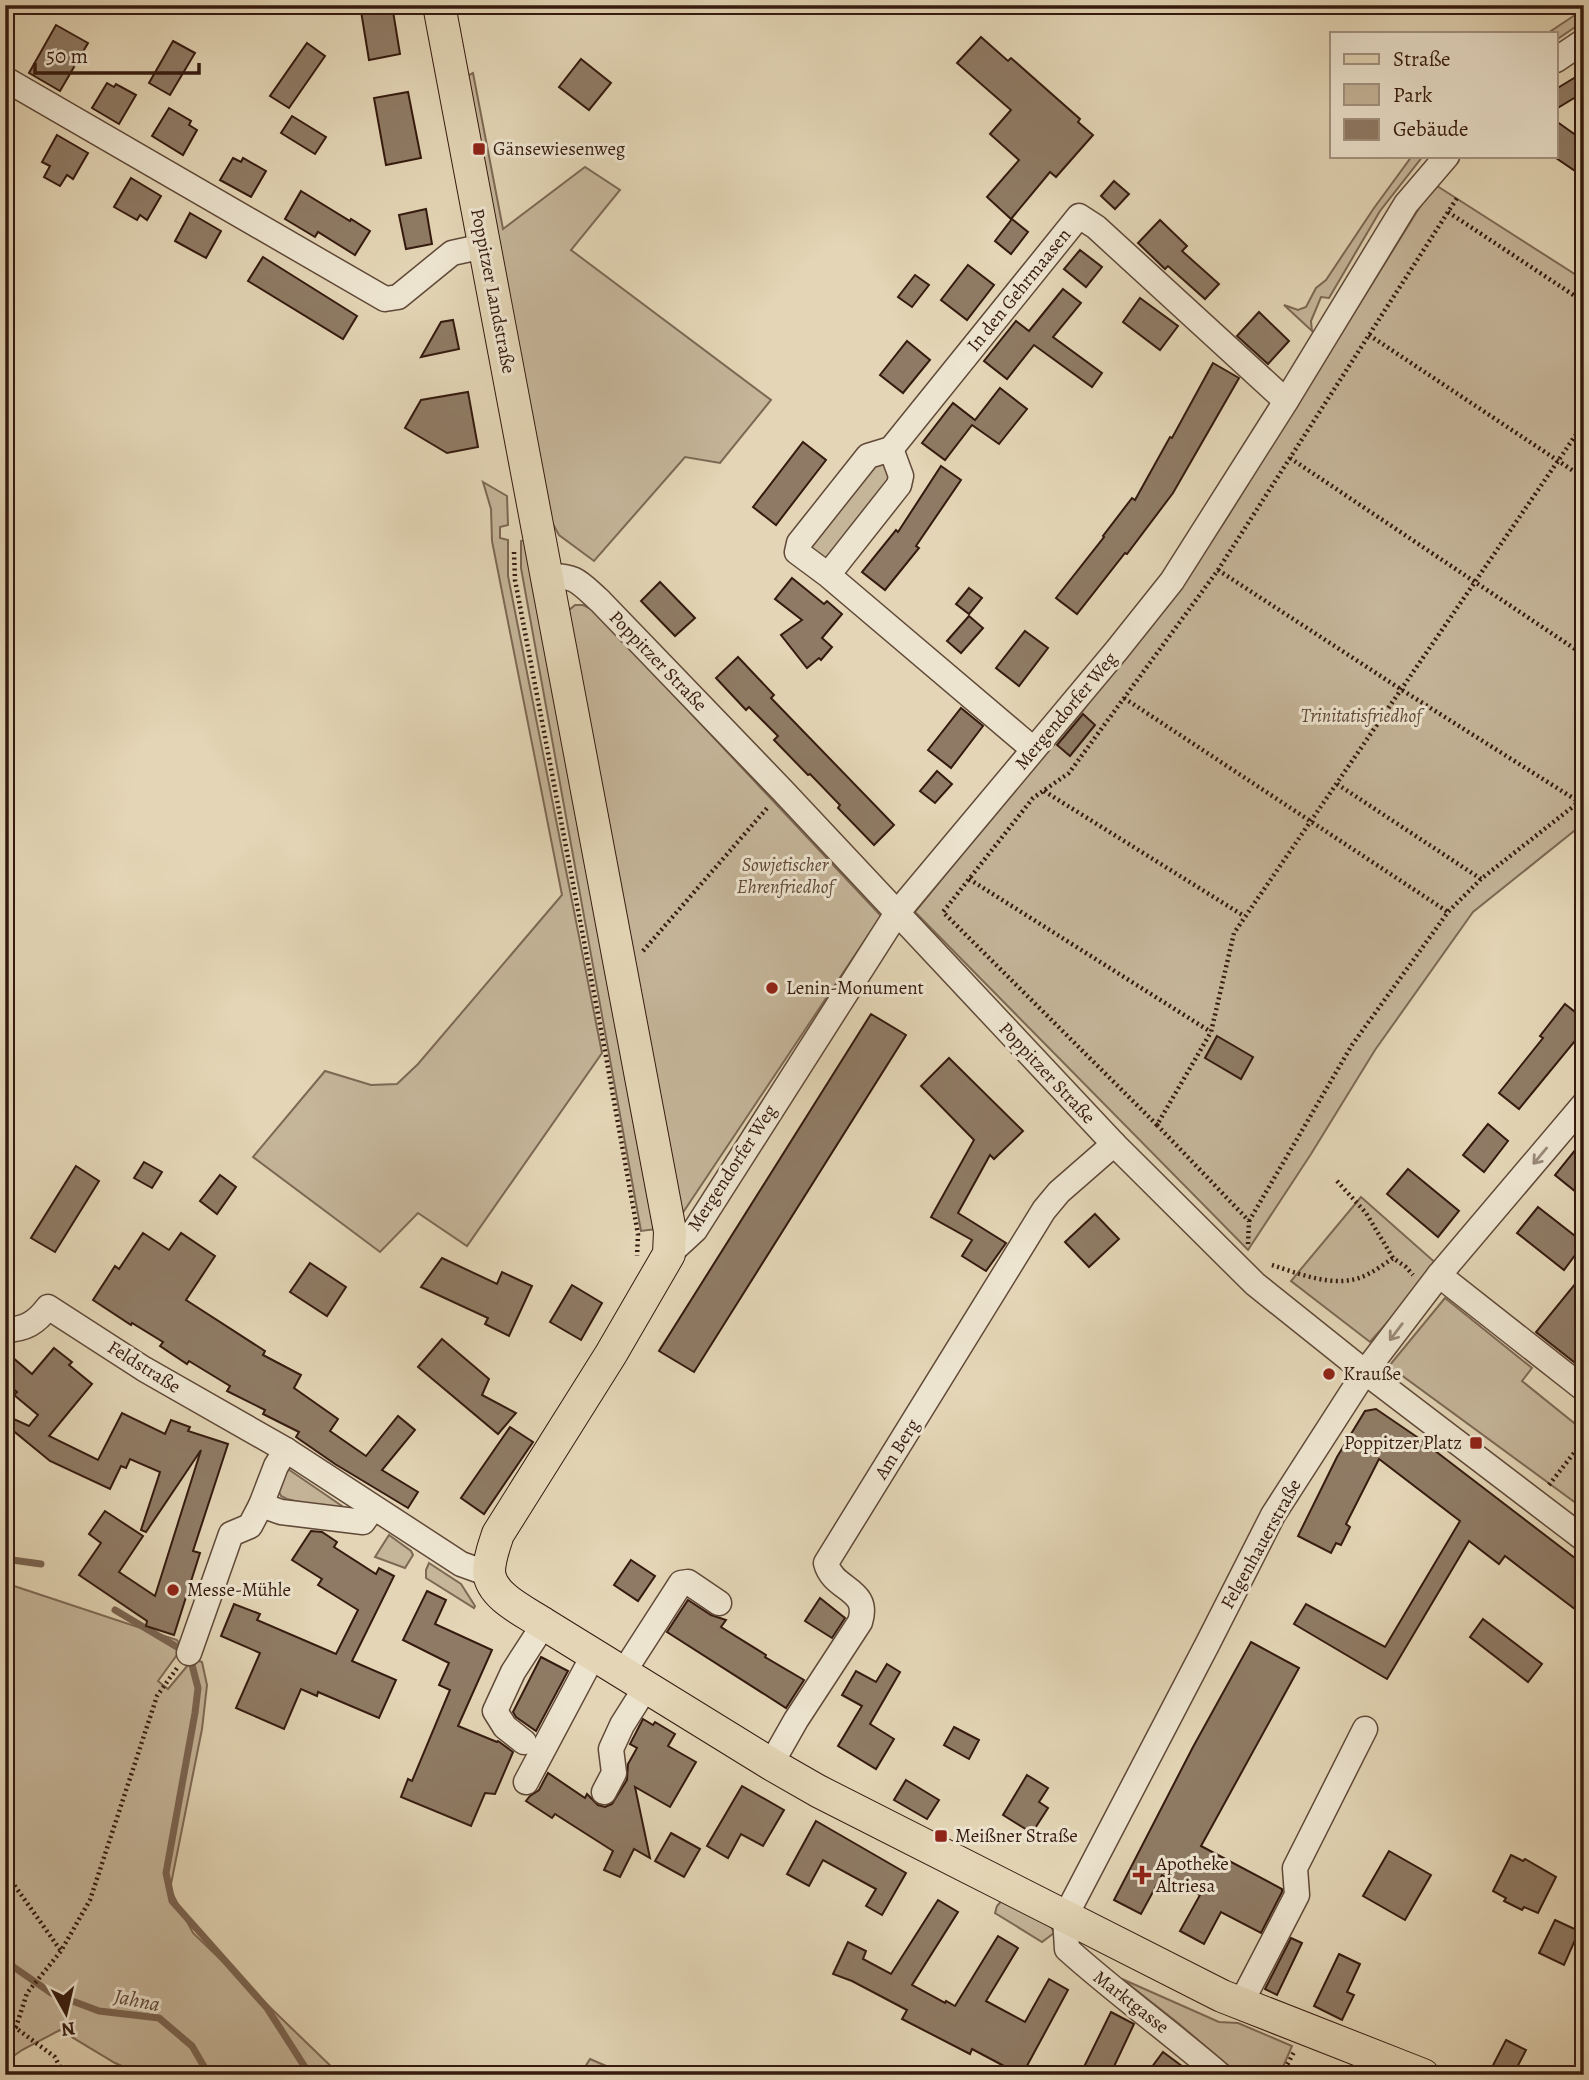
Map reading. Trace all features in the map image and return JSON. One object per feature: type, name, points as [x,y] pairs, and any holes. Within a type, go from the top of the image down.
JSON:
[{"type":"main road","name":"Poppitzer Landstraße","points":[[439,5],[670,1231],[669,1254]]},
{"type":"main road","points":[[669,1254],[611,1354],[498,1534],[489,1574],[496,1589],[514,1605],[544,1624],[818,1791],[1222,1996],[1423,2075]]},
{"type":"street","points":[[1558,60],[1584,41]]},
{"type":"street","points":[[5,79],[385,299],[398,297],[452,253],[484,246]]},
{"type":"street","name":"Mergendorfer Weg","points":[[669,1254],[695,1230],[897,913],[1172,581],[1406,205],[1445,158]]},
{"type":"street","name":"In den Gehrmaasen","points":[[1033,748],[797,552],[799,543],[868,456],[891,449],[1079,216],[1096,227],[1286,401]]},
{"type":"street","points":[[828,576],[898,485],[901,475],[891,449]]},
{"type":"street","name":"Poppitzer Straße","points":[[547,576],[565,575],[590,592],[783,791],[1114,1144],[1255,1284],[1365,1372],[1584,1539]]},
{"type":"street","name":"Felgenhauerstraße","points":[[1065,1917],[1273,1515],[1365,1372],[1433,1283],[1584,1104]]},
{"type":"street","name":"Am Berg","points":[[771,1764],[863,1614],[863,1606],[858,1597],[828,1573],[826,1563],[1044,1210],[1059,1192],[1114,1144]]},
{"type":"street","points":[[1433,1283],[1584,1389]]},
{"type":"street","name":"Feldstraße","points":[[5,1330],[15,1330],[37,1321],[48,1307],[144,1369],[286,1450],[461,1563],[489,1574]]},
{"type":"street","points":[[188,1653],[231,1534],[250,1526],[276,1466],[286,1450]]},
{"type":"street","points":[[261,1504],[281,1512],[362,1522],[373,1508]]},
{"type":"street","points":[[604,1792],[614,1773],[611,1749],[622,1725],[634,1680],[681,1583],[688,1582],[719,1603]]},
{"type":"street","points":[[524,1742],[505,1727],[495,1711],[513,1672],[544,1624]]},
{"type":"street","points":[[526,1782],[594,1654]]},
{"type":"street","points":[[1241,2003],[1297,1895],[1295,1868],[1365,1729]]},
{"type":"street","name":"Marktgasse","points":[[1065,1917],[1067,1949],[1220,2075]]},
{"type":"path","points":[[1248,1221],[1157,1125],[943,912],[1033,798],[1069,773],[1218,570],[1457,198]]},
{"type":"path","points":[[1448,212],[1584,302]]},
{"type":"path","points":[[1369,335],[1584,478]]},
{"type":"path","points":[[1157,1125],[1211,1032],[1234,933],[1244,916],[1584,424]]},
{"type":"path","points":[[1290,458],[1584,655]]},
{"type":"path","points":[[514,550],[515,580],[606,1051],[638,1234]]},
{"type":"path","points":[[1218,570],[1402,690],[1582,801],[1481,879],[1448,912],[1352,1045],[1248,1221],[1248,1250],[1255,1284]]},
{"type":"path","points":[[1124,698],[1448,912]]},
{"type":"path","points":[[1336,784],[1481,879]]},
{"type":"path","points":[[622,975],[783,791]]},
{"type":"path","points":[[1044,791],[1244,916]]},
{"type":"path","points":[[970,879],[1211,1032]]},
{"type":"path","points":[[1337,1181],[1366,1213],[1393,1258],[1433,1283]]},
{"type":"path","points":[[1272,1265],[1341,1282],[1362,1277],[1393,1258]]},
{"type":"path","points":[[1536,1502],[1581,1448],[1584,1440]]},
{"type":"path","points":[[16,2027],[27,1993],[61,1951],[90,1900],[157,1696],[188,1653]]},
{"type":"path","points":[[5,1872],[61,1951]]},
{"type":"path","points":[[5,2020],[55,2057],[64,2075]]},
{"type":"path","points":[[5,2031],[16,2027]]},
{"type":"green space","points":[[1584,9],[1584,21],[1558,39],[1558,32],[1550,32]]},
{"type":"green space","points":[[473,73],[503,229],[585,167],[620,190],[571,250],[771,400],[720,463],[685,457],[594,561],[559,535],[548,515],[463,78]]},
{"type":"green space","points":[[1411,158],[1421,158],[1380,211],[1329,298],[1321,297],[1311,321],[1312,331],[1284,305],[1298,310],[1306,307],[1316,288],[1326,280]]},
{"type":"green space","name":"Trinitatisfriedhof","points":[[1434,184],[1584,280],[1584,823],[1473,912],[1375,1050],[1248,1250],[915,912],[1049,747],[1081,713],[1180,588],[1225,521]]},
{"type":"green space","points":[[882,463],[890,471],[892,478],[829,558],[823,560],[807,544],[870,464]]},
{"type":"green space","points":[[483,482],[507,496],[508,525],[500,527],[500,538],[508,540],[508,576],[602,1053],[467,1246],[418,1213],[380,1252],[253,1157],[325,1071],[371,1085],[397,1084],[418,1064],[562,895],[492,541],[491,509]]},
{"type":"green space","points":[[529,539],[657,1229],[641,1231],[521,568],[521,541]]},
{"type":"green space","name":"Sowjetischer Ehrenfriedhof","points":[[575,605],[583,605],[595,611],[881,916],[682,1214],[568,611]]},
{"type":"green space","points":[[1361,1197],[1438,1265],[1370,1342],[1291,1281]]},
{"type":"green space","points":[[1445,1298],[1532,1368],[1522,1381],[1584,1431],[1584,1509],[1389,1366]]},
{"type":"green space","points":[[288,1469],[342,1506],[342,1509],[336,1511],[281,1496],[278,1490]]},
{"type":"green space","points":[[389,1535],[413,1555],[405,1568],[375,1557]]},
{"type":"green space","points":[[429,1563],[461,1584],[474,1608],[426,1578]]},
{"type":"green space","points":[[5,1583],[177,1640],[182,1648],[158,1681],[168,1689],[193,1659],[202,1662],[207,1685],[202,1729],[170,1889],[193,1933],[340,2075],[142,2075],[115,2063],[60,2030],[5,2062]]},
{"type":"green space","points":[[1004,1898],[1048,1919],[1054,1933],[1042,1942],[995,1913]]},
{"type":"green space","points":[[1122,1979],[1219,2022],[1238,2023],[1292,2046],[1283,2067],[1276,2075],[1239,2075]]},
{"type":"green space","points":[[590,2059],[627,2075],[580,2075]]},
{"type":"building","points":[[360,5],[392,5],[400,54],[369,60]]},
{"type":"building","points":[[56,25],[88,43],[60,91],[29,73]]},
{"type":"building","points":[[981,37],[1008,61],[1011,58],[1080,119],[1078,122],[1093,135],[1056,177],[1050,172],[1011,219],[987,197],[1019,160],[990,134],[1011,110],[957,63]]},
{"type":"building","points":[[173,41],[195,53],[170,95],[149,83]]},
{"type":"building","points":[[307,43],[325,56],[289,108],[270,96]]},
{"type":"building","points":[[581,59],[611,83],[589,110],[559,87]]},
{"type":"building","points":[[1584,72],[1584,92],[1558,108],[1558,88]]},
{"type":"building","points":[[107,83],[114,87],[116,84],[136,95],[119,124],[92,108]]},
{"type":"building","points":[[408,92],[421,158],[386,165],[374,98]]},
{"type":"building","points":[[169,108],[191,121],[189,125],[197,130],[183,155],[152,136]]},
{"type":"building","points":[[292,116],[326,137],[315,154],[281,133]]},
{"type":"building","points":[[1558,122],[1584,141],[1584,177],[1556,158]]},
{"type":"building","points":[[57,135],[88,153],[73,179],[67,175],[60,186],[44,177],[50,166],[42,162]]},
{"type":"building","points":[[233,158],[241,162],[243,158],[266,171],[251,197],[220,180]]},
{"type":"building","points":[[131,178],[161,196],[147,220],[140,215],[137,220],[114,207]]},
{"type":"building","points":[[1114,181],[1129,194],[1115,209],[1101,196]]},
{"type":"building","points":[[301,191],[370,231],[355,255],[318,232],[315,237],[285,219]]},
{"type":"building","points":[[426,209],[432,244],[406,249],[399,215]]},
{"type":"building","points":[[190,213],[221,231],[206,258],[175,241]]},
{"type":"building","points":[[1012,219],[1028,232],[1011,254],[995,241]]},
{"type":"building","points":[[1160,220],[1187,246],[1182,251],[1219,284],[1205,299],[1168,266],[1165,269],[1138,243]]},
{"type":"building","points":[[1080,250],[1102,267],[1086,287],[1064,269]]},
{"type":"building","points":[[263,257],[357,316],[343,339],[248,281]]},
{"type":"building","points":[[968,265],[994,285],[967,320],[941,300]]},
{"type":"building","points":[[915,275],[929,285],[912,307],[898,297]]},
{"type":"building","points":[[1063,289],[1081,303],[1053,337],[1102,373],[1092,387],[1034,345],[1007,379],[984,361],[1016,321],[1029,331]]},
{"type":"building","points":[[1140,298],[1178,326],[1160,350],[1123,322]]},
{"type":"building","points":[[1259,312],[1289,341],[1268,364],[1237,336]]},
{"type":"building","points":[[453,320],[459,349],[421,357],[441,322]]},
{"type":"building","points":[[907,341],[930,360],[903,393],[880,375]]},
{"type":"building","points":[[1213,363],[1239,378],[1173,493],[1077,614],[1056,598],[1132,498],[1135,500]]},
{"type":"building","points":[[1000,388],[1027,409],[999,444],[972,425],[945,460],[922,443],[953,403],[975,420]]},
{"type":"building","points":[[468,392],[478,447],[447,453],[405,428],[421,400]]},
{"type":"building","points":[[803,442],[826,460],[776,525],[753,507]]},
{"type":"building","points":[[941,466],[961,480],[916,546],[919,548],[885,590],[862,572],[896,530],[898,532]]},
{"type":"building","points":[[792,578],[824,604],[827,601],[842,614],[822,638],[832,647],[821,660],[819,658],[807,668],[781,635],[802,620],[775,599]]},
{"type":"building","points":[[660,582],[695,618],[675,636],[641,601]]},
{"type":"building","points":[[969,588],[982,598],[969,614],[956,604]]},
{"type":"building","points":[[969,616],[983,628],[961,653],[947,641]]},
{"type":"building","points":[[1025,631],[1048,648],[1019,686],[996,668]]},
{"type":"building","points":[[738,657],[774,695],[771,698],[894,825],[874,845],[838,808],[840,805],[774,740],[778,736],[749,707],[746,710],[716,678]]},
{"type":"building","points":[[961,708],[983,726],[951,768],[928,750]]},
{"type":"building","points":[[1083,714],[1095,725],[1070,756],[1057,745]]},
{"type":"building","points":[[937,771],[952,784],[935,803],[920,791]]},
{"type":"building","points":[[1565,1004],[1584,1019],[1584,1030],[1519,1109],[1499,1093],[1543,1038],[1540,1036]]},
{"type":"building","points":[[871,1014],[906,1035],[694,1372],[659,1351]]},
{"type":"building","points":[[1217,1036],[1253,1057],[1241,1079],[1205,1058]]},
{"type":"building","points":[[949,1058],[1023,1131],[994,1159],[990,1155],[958,1213],[1006,1243],[986,1271],[962,1256],[972,1240],[931,1217],[974,1140],[921,1086]]},
{"type":"building","points":[[1488,1124],[1508,1141],[1484,1172],[1463,1155]]},
{"type":"building","points":[[1584,1139],[1584,1183],[1576,1192],[1555,1175]]},
{"type":"building","points":[[144,1162],[162,1172],[152,1188],[134,1178]]},
{"type":"building","points":[[76,1166],[99,1181],[55,1252],[31,1238]]},
{"type":"building","points":[[1408,1169],[1459,1211],[1438,1237],[1387,1194]]},
{"type":"building","points":[[220,1175],[236,1187],[217,1214],[200,1201]]},
{"type":"building","points":[[1538,1207],[1584,1243],[1564,1270],[1517,1233]]},
{"type":"building","points":[[1095,1214],[1119,1239],[1089,1267],[1065,1242]]},
{"type":"building","points":[[143,1233],[169,1250],[181,1233],[215,1256],[186,1300],[265,1351],[263,1355],[301,1375],[294,1388],[338,1419],[330,1431],[366,1456],[398,1416],[415,1430],[382,1470],[418,1492],[408,1508],[335,1464],[296,1437],[299,1432],[263,1414],[265,1410],[227,1391],[230,1386],[189,1361],[187,1364],[160,1346],[163,1342],[93,1300],[115,1266],[119,1269]]},
{"type":"building","points":[[442,1258],[497,1284],[502,1272],[532,1286],[509,1336],[485,1324],[488,1318],[421,1287]]},
{"type":"building","points":[[310,1263],[346,1287],[327,1316],[290,1292]]},
{"type":"building","points":[[1584,1273],[1584,1370],[1536,1332]]},
{"type":"building","points":[[572,1285],[602,1303],[581,1340],[550,1322]]},
{"type":"building","points":[[442,1339],[489,1379],[482,1395],[516,1413],[498,1434],[418,1367]]},
{"type":"building","points":[[54,1348],[72,1362],[69,1365],[92,1384],[49,1436],[98,1460],[122,1413],[165,1434],[171,1420],[190,1427],[188,1431],[228,1444],[193,1551],[200,1553],[174,1635],[146,1626],[147,1621],[79,1575],[101,1543],[89,1534],[105,1511],[143,1536],[119,1572],[155,1596],[201,1450],[146,1532],[141,1530],[160,1472],[130,1459],[126,1468],[121,1466],[110,1489],[50,1461],[5,1424],[5,1415],[29,1426],[38,1415],[14,1395],[17,1392],[5,1382],[5,1351],[32,1374]]},
{"type":"building","points":[[1376,1409],[1417,1437],[1584,1565],[1584,1616],[1505,1556],[1499,1564],[1469,1541],[1387,1679],[1294,1624],[1306,1604],[1385,1647],[1460,1521],[1379,1459],[1346,1524],[1350,1527],[1341,1545],[1336,1543],[1331,1553],[1298,1536],[1337,1457],[1365,1411]]},
{"type":"building","points":[[510,1427],[533,1442],[484,1514],[461,1498]]},
{"type":"building","points":[[311,1531],[322,1532],[337,1542],[334,1547],[376,1574],[379,1568],[394,1576],[352,1661],[396,1680],[379,1718],[318,1692],[317,1696],[301,1689],[284,1729],[236,1708],[260,1653],[221,1636],[234,1604],[260,1614],[257,1620],[336,1654],[358,1610],[318,1585],[322,1579],[292,1560]]},
{"type":"building","points":[[631,1560],[655,1576],[638,1601],[614,1585]]},
{"type":"building","points":[[427,1591],[446,1600],[435,1624],[492,1650],[458,1726],[498,1741],[513,1752],[495,1794],[485,1793],[471,1826],[401,1797],[408,1779],[412,1781],[450,1690],[439,1685],[449,1663],[403,1640]]},
{"type":"building","points":[[820,1598],[845,1618],[832,1638],[805,1621]]},
{"type":"building","points":[[688,1600],[711,1615],[726,1620],[721,1627],[804,1680],[786,1708],[667,1632]]},
{"type":"building","points":[[1483,1619],[1542,1664],[1528,1682],[1470,1637]]},
{"type":"building","points":[[1251,1642],[1299,1668],[1201,1846],[1282,1889],[1282,1892],[1261,1933],[1221,1912],[1204,1944],[1180,1931],[1200,1895],[1162,1875],[1141,1914],[1114,1900]]},
{"type":"building","points":[[541,1657],[568,1671],[536,1731],[513,1712]]},
{"type":"building","points":[[887,1664],[900,1672],[870,1724],[894,1739],[876,1769],[838,1746],[862,1706],[842,1695],[856,1671],[876,1682]]},
{"type":"building","points":[[643,1719],[653,1725],[655,1722],[675,1734],[668,1746],[696,1762],[670,1807],[635,1787],[650,1858],[634,1849],[620,1877],[604,1870],[613,1851],[555,1814],[552,1818],[526,1801],[539,1790],[548,1773],[585,1798],[587,1794],[598,1805],[605,1807],[612,1804],[627,1780],[628,1764],[637,1748],[630,1744]]},
{"type":"building","points":[[954,1727],[979,1740],[969,1759],[944,1745]]},
{"type":"building","points":[[1027,1775],[1048,1788],[1039,1802],[1048,1808],[1032,1833],[1003,1815]]},
{"type":"building","points":[[906,1780],[939,1800],[927,1819],[894,1800]]},
{"type":"building","points":[[742,1786],[784,1810],[763,1846],[741,1834],[728,1858],[707,1846]]},
{"type":"building","points":[[816,1821],[906,1873],[882,1915],[866,1906],[876,1889],[823,1860],[809,1886],[787,1874]]},
{"type":"building","points":[[671,1833],[700,1849],[684,1877],[655,1861]]},
{"type":"building","points":[[1389,1851],[1431,1875],[1405,1920],[1363,1896]]},
{"type":"building","points":[[1511,1855],[1523,1861],[1525,1859],[1556,1877],[1538,1913],[1524,1907],[1522,1910],[1504,1901],[1506,1898],[1493,1891]]},
{"type":"building","points":[[938,1900],[958,1912],[912,1985],[955,2006],[998,1936],[1018,1948],[986,2001],[1025,2022],[1049,1979],[1068,1990],[1022,2075],[999,2075],[1004,2066],[972,2049],[970,2054],[902,2019],[907,2010],[833,1974],[848,1942],[866,1951],[863,1959],[891,1974]]},
{"type":"building","points":[[1555,1920],[1579,1931],[1564,1965],[1539,1953]]},
{"type":"building","points":[[1291,1938],[1302,1943],[1277,1995],[1265,1989]]},
{"type":"building","points":[[1339,1954],[1360,1964],[1347,1992],[1354,1995],[1342,2020],[1314,2006]]},
{"type":"building","points":[[1111,2012],[1134,2024],[1110,2075],[1080,2075]]},
{"type":"building","points":[[1506,2040],[1526,2050],[1513,2075],[1488,2075]]},
{"type":"building","points":[[1163,2052],[1194,2075],[1146,2075]]},
{"type":"waterway","points":[[5,1559],[41,1564]]},
{"type":"waterway","points":[[115,1610],[177,1647]]},
{"type":"waterway","points":[[192,1665],[198,1688],[195,1713],[166,1873],[172,1901],[267,2008],[310,2075]]},
{"type":"waterway","name":"Jahna","points":[[5,1961],[51,1993],[99,2011],[159,2018],[192,2046],[209,2075]]},
{"type":"place","name":"Gänsewiesenweg","points":[[479,149]]},
{"type":"place","name":"Lenin-Monument","points":[[772,988]]},
{"type":"place","name":"Krauße","points":[[1329,1374]]},
{"type":"place","name":"Poppitzer Platz","points":[[1476,1443]]},
{"type":"place","name":"Messe-Mühle","points":[[173,1590]]},
{"type":"place","name":"Meißner Straße","points":[[941,1836]]},
{"type":"place","name":"Apotheke Altriesa","points":[[1142,1875]]}]
